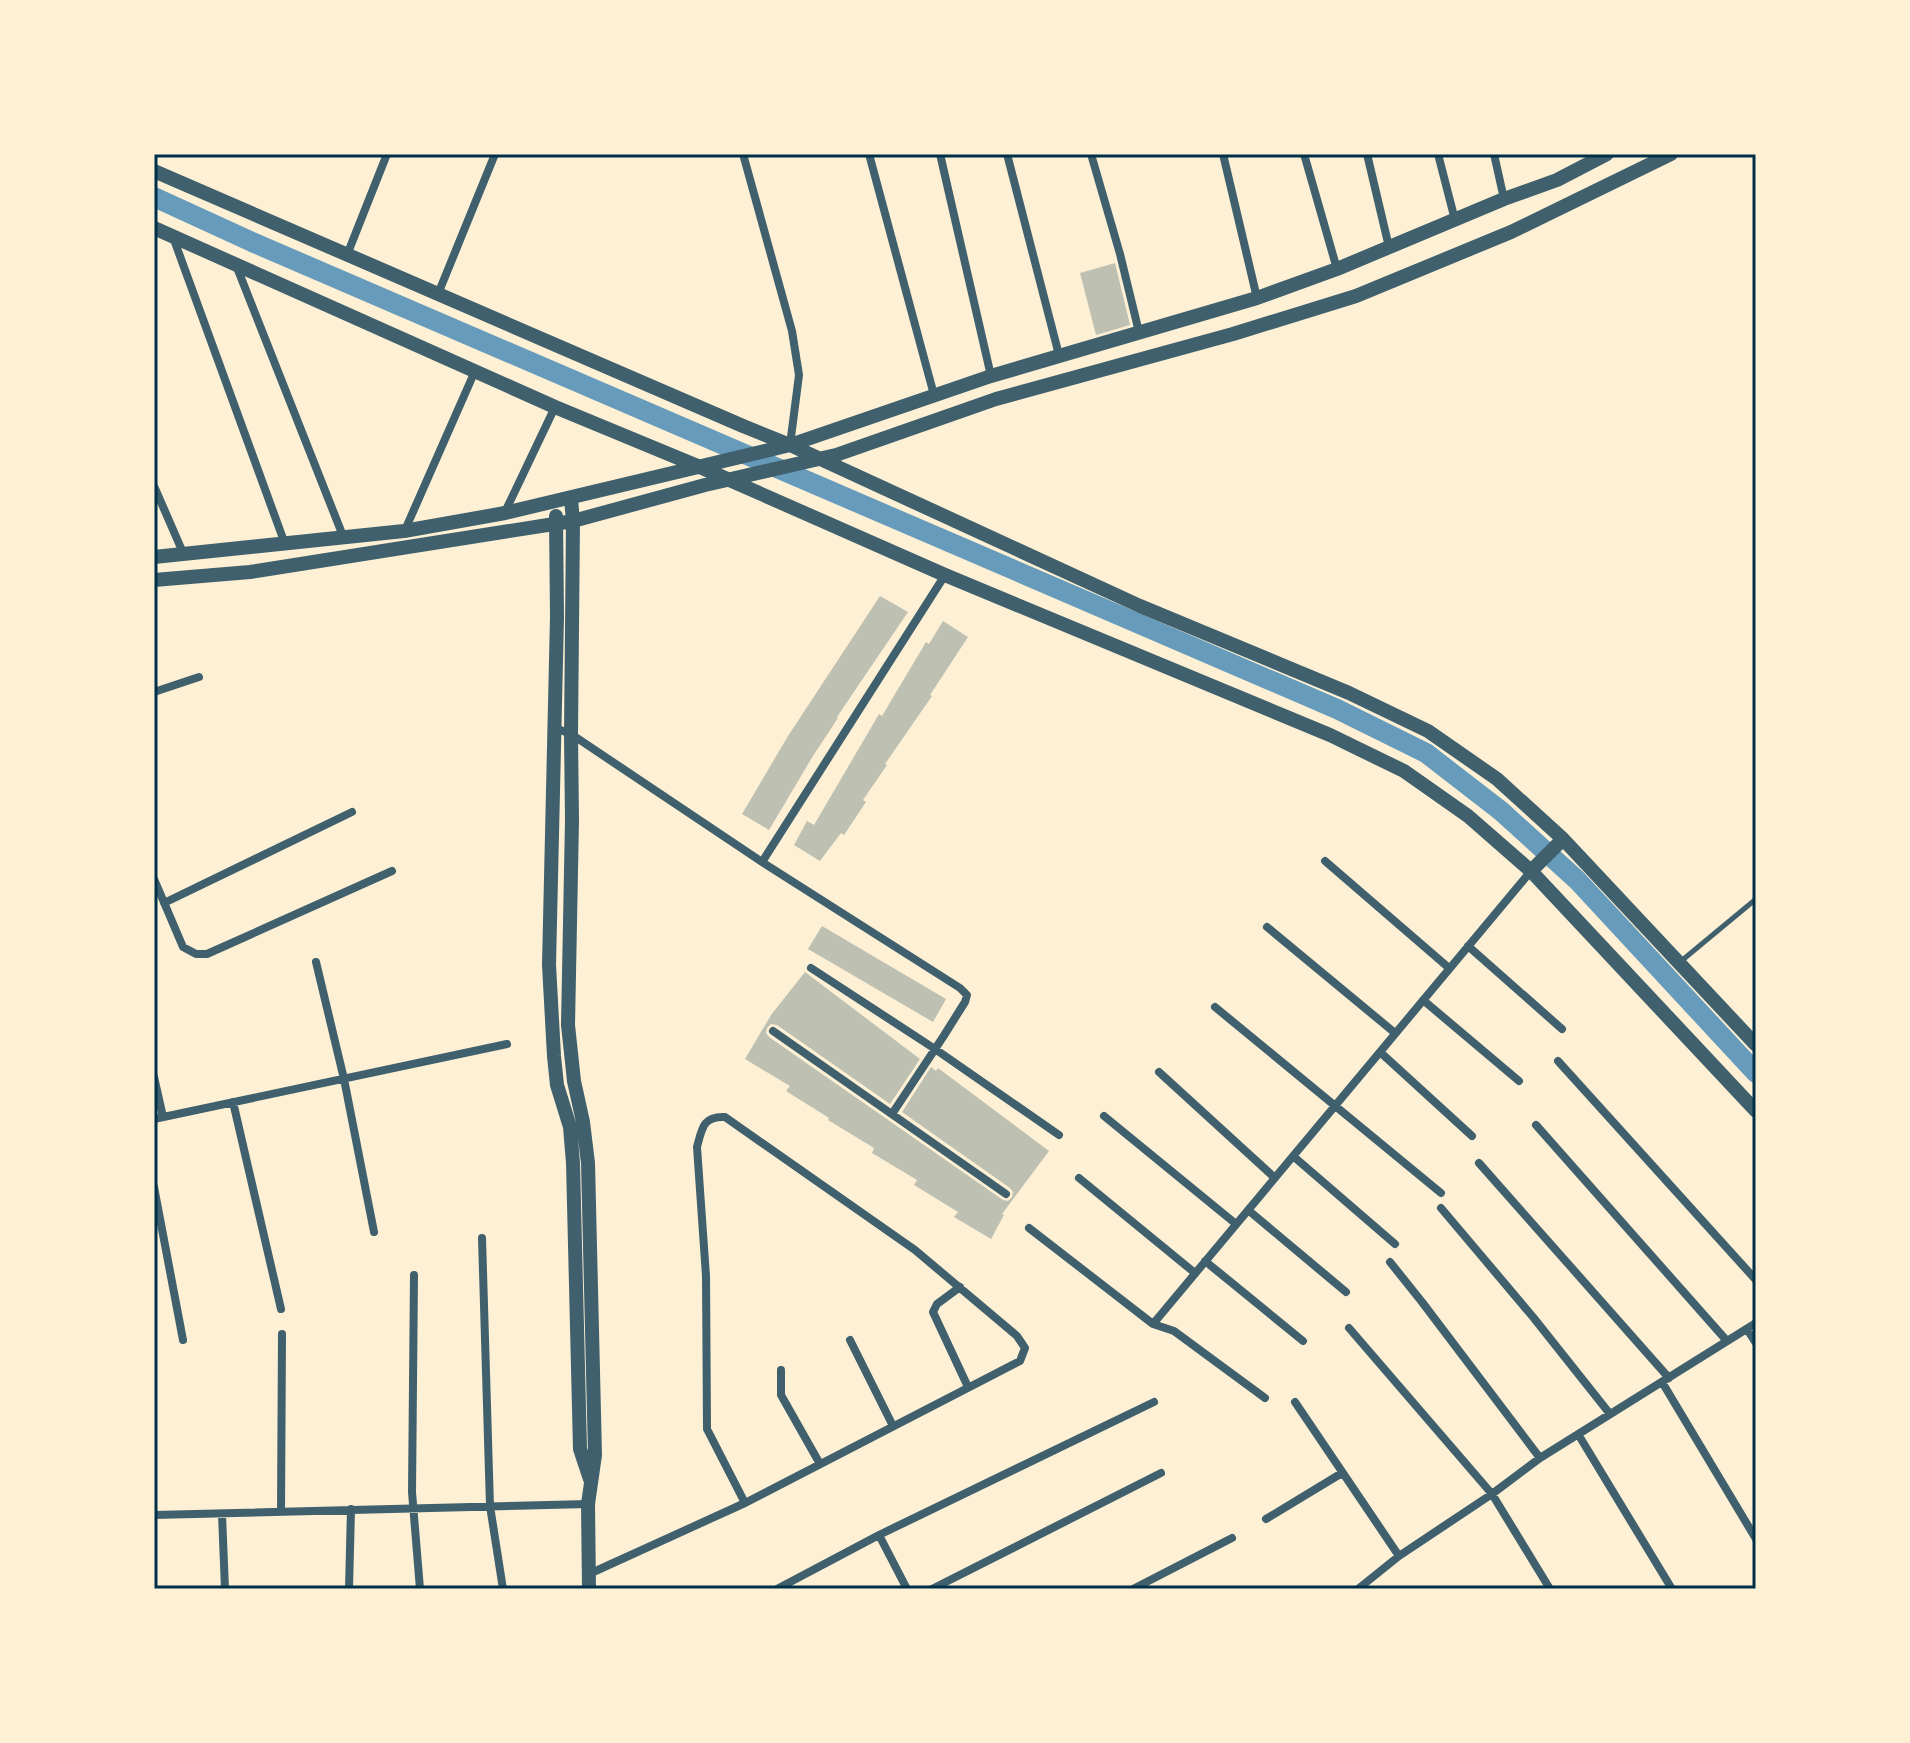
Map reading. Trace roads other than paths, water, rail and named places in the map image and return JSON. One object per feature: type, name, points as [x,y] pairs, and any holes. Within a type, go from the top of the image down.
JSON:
[{"type":"street","points":[[347,255],[387,154]]},
{"type":"street","points":[[438,294],[495,154]]},
{"type":"street","points":[[743,154],[792,331],[799,375],[790,445]]},
{"type":"street","points":[[869,154],[934,395]]},
{"type":"street","points":[[940,154],[991,376]]},
{"type":"street","points":[[1007,154],[1059,355]]},
{"type":"street","points":[[1091,154],[1139,332]]},
{"type":"street","points":[[1223,154],[1257,298]]},
{"type":"street","points":[[1304,154],[1337,269]]},
{"type":"street","points":[[1367,154],[1389,247]]},
{"type":"street","points":[[1438,154],[1455,221]]},
{"type":"street","points":[[1494,154],[1504,199]]},
{"type":"street","points":[[154,557],[404,531],[564,500],[790,445],[991,376],[1257,298],[1557,180],[1606,154]]},
{"type":"street","points":[[154,580],[250,572],[573,521],[620,506],[836,455],[996,399],[1233,334],[1356,296],[1511,232],[1671,154]]},
{"type":"street","points":[[154,171],[820,458],[1140,606],[1349,693],[1428,731],[1497,779],[1563,840],[1756,1045]]},
{"type":"street","points":[[154,228],[555,407],[945,575],[1330,735],[1404,771],[1468,816],[1531,871],[1756,1111]]},
{"type":"street","points":[[173,237],[285,544]]},
{"type":"street","points":[[236,265],[343,536]]},
{"type":"street","points":[[404,531],[475,371]]},
{"type":"street","points":[[505,513],[555,407]]},
{"type":"street","points":[[154,486],[184,555]]},
{"type":"street","points":[[564,500],[573,521],[568,1025],[575,1116],[588,1163],[595,1455],[588,1504],[589,1582],[745,1503],[1020,1361],[1025,1348],[1017,1336],[915,1250],[725,1117],[714,1116],[702,1126],[697,1147],[706,1276],[707,1429],[745,1503]]},
{"type":"street","points":[[564,500],[556,523],[557,617],[549,965],[557,1085],[575,1116]]},
{"type":"street","points":[[762,862],[945,575]]},
{"type":"street","points":[[154,692],[199,677]]},
{"type":"street","points":[[555,728],[571,734],[967,995],[892,1114]]},
{"type":"street","points":[[164,903],[352,812]]},
{"type":"street","points":[[1153,1324],[1531,871],[1563,840]]},
{"type":"street","points":[[1325,861],[1449,968]]},
{"type":"street","points":[[154,879],[183,947],[196,954],[207,954],[392,871]]},
{"type":"street","points":[[1267,927],[1395,1033]]},
{"type":"street","points":[[1468,946],[1562,1029]]},
{"type":"street","points":[[316,962],[344,1079],[374,1232]]},
{"type":"street","points":[[811,968],[1059,1135]]},
{"type":"street","points":[[1423,1000],[1519,1081]]},
{"type":"street","points":[[1215,1007],[1441,1193]]},
{"type":"street","points":[[773,1031],[1006,1194]]},
{"type":"street","points":[[154,1077],[158,1118],[507,1044]]},
{"type":"street","points":[[1380,1052],[1472,1136]]},
{"type":"street","points":[[1558,1061],[1756,1280]]},
{"type":"street","points":[[1159,1072],[1275,1178]]},
{"type":"street","points":[[233,1102],[281,1309]]},
{"type":"street","points":[[1104,1116],[1236,1224]]},
{"type":"street","points":[[1536,1125],[1727,1341]]},
{"type":"street","points":[[1293,1156],[1395,1244]]},
{"type":"street","points":[[1479,1163],[1666,1380],[1756,1539]]},
{"type":"street","points":[[1079,1178],[1195,1273]]},
{"type":"street","points":[[154,1187],[183,1340]]},
{"type":"street","points":[[1441,1208],[1610,1414]]},
{"type":"street","points":[[1248,1210],[1346,1292]]},
{"type":"street","points":[[1029,1228],[1153,1324],[1174,1331],[1265,1398]]},
{"type":"street","points":[[482,1238],[490,1506],[503,1589]]},
{"type":"street","points":[[1205,1261],[1303,1341]]},
{"type":"street","points":[[1390,1262],[1540,1458]]},
{"type":"street","points":[[414,1275],[413,1508],[420,1589]]},
{"type":"street","points":[[960,1287],[937,1304],[933,1312],[968,1387]]},
{"type":"street","points":[[1358,1589],[1399,1556],[1540,1458],[1752,1326],[1756,1343]]},
{"type":"street","points":[[1349,1328],[1492,1494],[1550,1589]]},
{"type":"street","points":[[281,1512],[282,1334]]},
{"type":"street","points":[[850,1340],[893,1426]]},
{"type":"street","points":[[781,1370],[781,1395],[820,1464]]},
{"type":"street","points":[[777,1589],[879,1535],[1154,1402]]},
{"type":"street","points":[[1295,1402],[1399,1556]]},
{"type":"street","points":[[1578,1434],[1672,1589]]},
{"type":"street","points":[[932,1589],[1161,1473]]},
{"type":"street","points":[[1266,1519],[1342,1473]]},
{"type":"street","points":[[154,1515],[588,1504]]},
{"type":"street","points":[[349,1589],[351,1509]]},
{"type":"street","points":[[222,1514],[225,1589]]},
{"type":"street","points":[[879,1535],[907,1589]]},
{"type":"street","points":[[1133,1589],[1232,1538]]},
{"type":"lane","points":[[1679,963],[1756,899]]},
{"type":"waterway","points":[[154,197],[1337,709],[1426,753],[1501,811],[1577,880],[1756,1073]]}]
